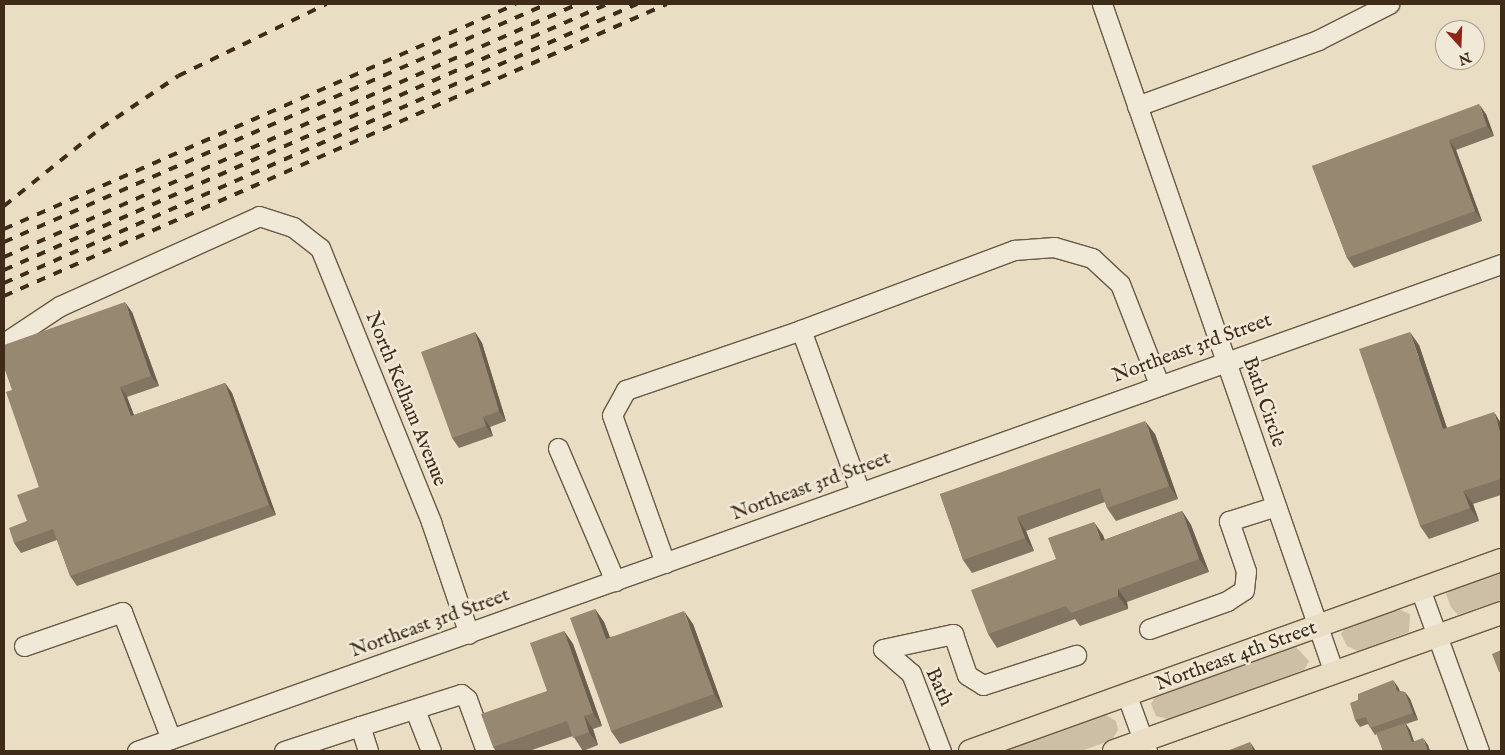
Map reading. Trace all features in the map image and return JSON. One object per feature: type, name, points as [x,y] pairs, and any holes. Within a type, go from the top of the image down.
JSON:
[{"type":"main road","name":"Northeast 4th Street","points":[[970,751],[1501,560]]},
{"type":"main road","points":[[1114,751],[1145,746],[1334,673],[1501,613]]},
{"type":"street","name":"Bath Circle","points":[[1102,4],[1334,673]]},
{"type":"street","points":[[1138,106],[1318,40],[1389,4]]},
{"type":"street","name":"North Kelham Avenue","points":[[4,342],[60,306],[259,216],[293,227],[320,248],[431,522],[469,634]]},
{"type":"street","points":[[665,563],[612,415],[626,390],[801,330],[1014,250],[1054,247],[1092,258],[1120,284],[1159,384]]},
{"type":"street","name":"Northeast 3rd Street","points":[[137,751],[469,634],[1226,360],[1501,264]]},
{"type":"street","points":[[801,330],[860,492]]},
{"type":"street","points":[[558,448],[615,581]]},
{"type":"street","points":[[1149,629],[1227,601],[1244,590],[1246,571],[1229,522],[1276,506]]},
{"type":"street","points":[[1420,589],[1479,751]]},
{"type":"street","points":[[24,646],[122,612],[171,739]]},
{"type":"street","name":"Bath","points":[[941,751],[911,672],[883,649],[953,634],[967,675],[983,685],[1076,655]]},
{"type":"street","points":[[284,751],[461,694],[486,751]]},
{"type":"street","points":[[1127,696],[1145,746]]},
{"type":"street","points":[[415,710],[431,751]]},
{"type":"street","points":[[360,726],[368,751]]},
{"type":"shaded area","points":[[1501,571],[1501,600],[1458,615],[1451,607],[1446,594],[1453,589]]},
{"type":"shaded area","points":[[1399,609],[1410,614],[1409,632],[1358,651],[1347,646],[1341,634],[1346,627]]},
{"type":"shaded area","points":[[1294,645],[1309,661],[1304,670],[1168,719],[1156,716],[1151,704],[1156,695]]},
{"type":"shaded area","points":[[1104,714],[1116,721],[1118,730],[1112,740],[1081,751],[1001,751]]},
{"type":"building","points":[[1479,104],[1487,126],[1449,140],[1475,211],[1347,258],[1312,166]]},
{"type":"building","points":[[125,302],[151,376],[120,387],[131,416],[225,383],[269,505],[70,576],[53,529],[14,543],[9,528],[27,521],[17,495],[39,487],[6,392],[12,390],[4,367],[4,345]]},
{"type":"building","points":[[475,332],[499,411],[483,417],[486,426],[452,438],[421,352]]},
{"type":"building","points":[[1410,332],[1443,429],[1494,412],[1501,435],[1501,479],[1463,491],[1470,508],[1420,526],[1359,349]]},
{"type":"building","points":[[1145,421],[1169,486],[1107,508],[1100,488],[1017,517],[1025,538],[963,560],[940,494]]},
{"type":"building","points":[[1182,511],[1199,559],[1118,589],[1118,596],[1071,613],[1066,606],[988,634],[971,590],[1056,559],[1048,538],[1094,522],[1101,541]]},
{"type":"building","points":[[595,609],[606,639],[684,611],[714,694],[611,731],[570,618]]},
{"type":"building","points":[[564,631],[593,713],[584,716],[589,732],[573,738],[567,721],[493,747],[481,714],[547,691],[530,643]]},
{"type":"building","points":[[1501,650],[1501,672],[1499,672],[1492,654]]},
{"type":"building","points":[[1393,680],[1397,691],[1405,692],[1413,713],[1370,728],[1366,717],[1355,720],[1350,703],[1358,700],[1358,694]]},
{"type":"building","points":[[1405,723],[1412,742],[1423,738],[1428,751],[1383,751],[1376,733]]},
{"type":"building","points":[[1250,742],[1253,751],[1227,751]]},
{"type":"railway","points":[[4,206],[101,128],[178,76],[326,4]]},
{"type":"railway","points":[[4,229],[516,4]]},
{"type":"railway","points":[[4,242],[547,4]]},
{"type":"railway","points":[[4,257],[578,4]]},
{"type":"railway","points":[[4,270],[607,4]]},
{"type":"railway","points":[[4,283],[637,4]]},
{"type":"railway","points":[[4,296],[667,4]]}]
